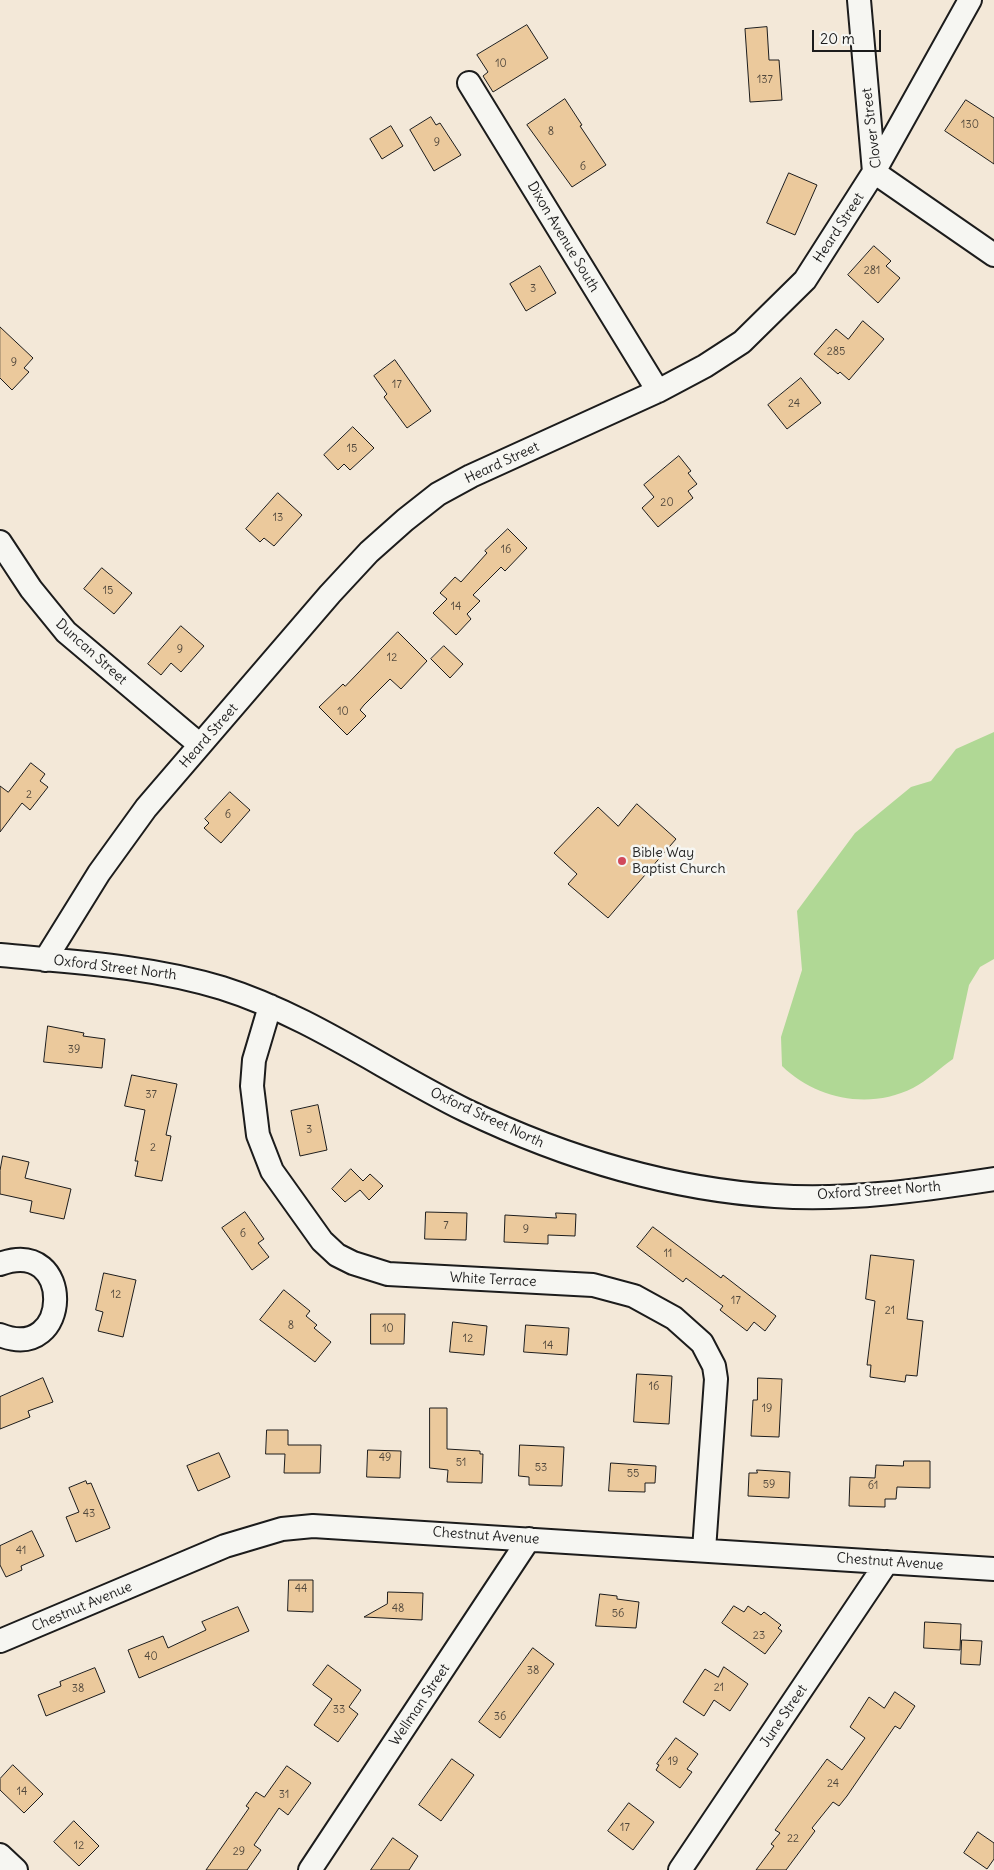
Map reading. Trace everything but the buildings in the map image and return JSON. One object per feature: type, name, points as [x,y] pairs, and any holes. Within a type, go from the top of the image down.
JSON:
[{"type":"street","name":"Clover Street","points":[[859,0],[874,172],[994,255]]},
{"type":"street","name":"Heard Street","points":[[45,960],[109,859],[146,808],[330,594],[369,552],[438,494],[471,476],[658,391],[705,366],[742,342],[805,280],[874,172],[970,0]]},
{"type":"street","name":"Dixon Avenue South","points":[[469,83],[658,391]]},
{"type":"street","name":"Duncan Street","points":[[0,542],[30,589],[66,632],[200,745]]},
{"type":"street","name":"Oxford Street North","points":[[0,955],[139,969],[184,977],[224,989],[270,1006],[464,1109],[565,1153],[613,1168],[709,1188],[776,1196],[853,1196],[928,1189],[994,1179]]},
{"type":"street","name":"White Terrace","points":[[270,1006],[254,1060],[252,1086],[258,1135],[272,1171],[322,1240],[337,1255],[353,1264],[388,1274],[572,1283],[614,1290],[654,1305],[674,1318],[702,1343],[714,1366],[716,1379],[704,1550]]},
{"type":"street","points":[[0,1264],[17,1260],[41,1268],[52,1280],[57,1296],[52,1320],[40,1332],[17,1340],[0,1335]]},
{"type":"street","name":"Chestnut Avenue","points":[[0,1641],[225,1546],[282,1529],[342,1527],[994,1569]]},
{"type":"street","name":"Wellman Street","points":[[310,1870],[529,1539]]},
{"type":"street","name":"June Street","points":[[680,1870],[887,1562]]},
{"type":"street","points":[[0,1855],[16,1870]]},
{"type":"green space","points":[[994,732],[994,959],[980,967],[969,985],[953,1059],[918,1085],[896,1095],[879,1098],[844,1098],[811,1086],[782,1066],[781,1037],[802,970],[797,911],[855,833],[911,787],[931,781],[956,749]]},
{"type":"place","name":"Bible Way Baptist Church","points":[[622,861]]}]
